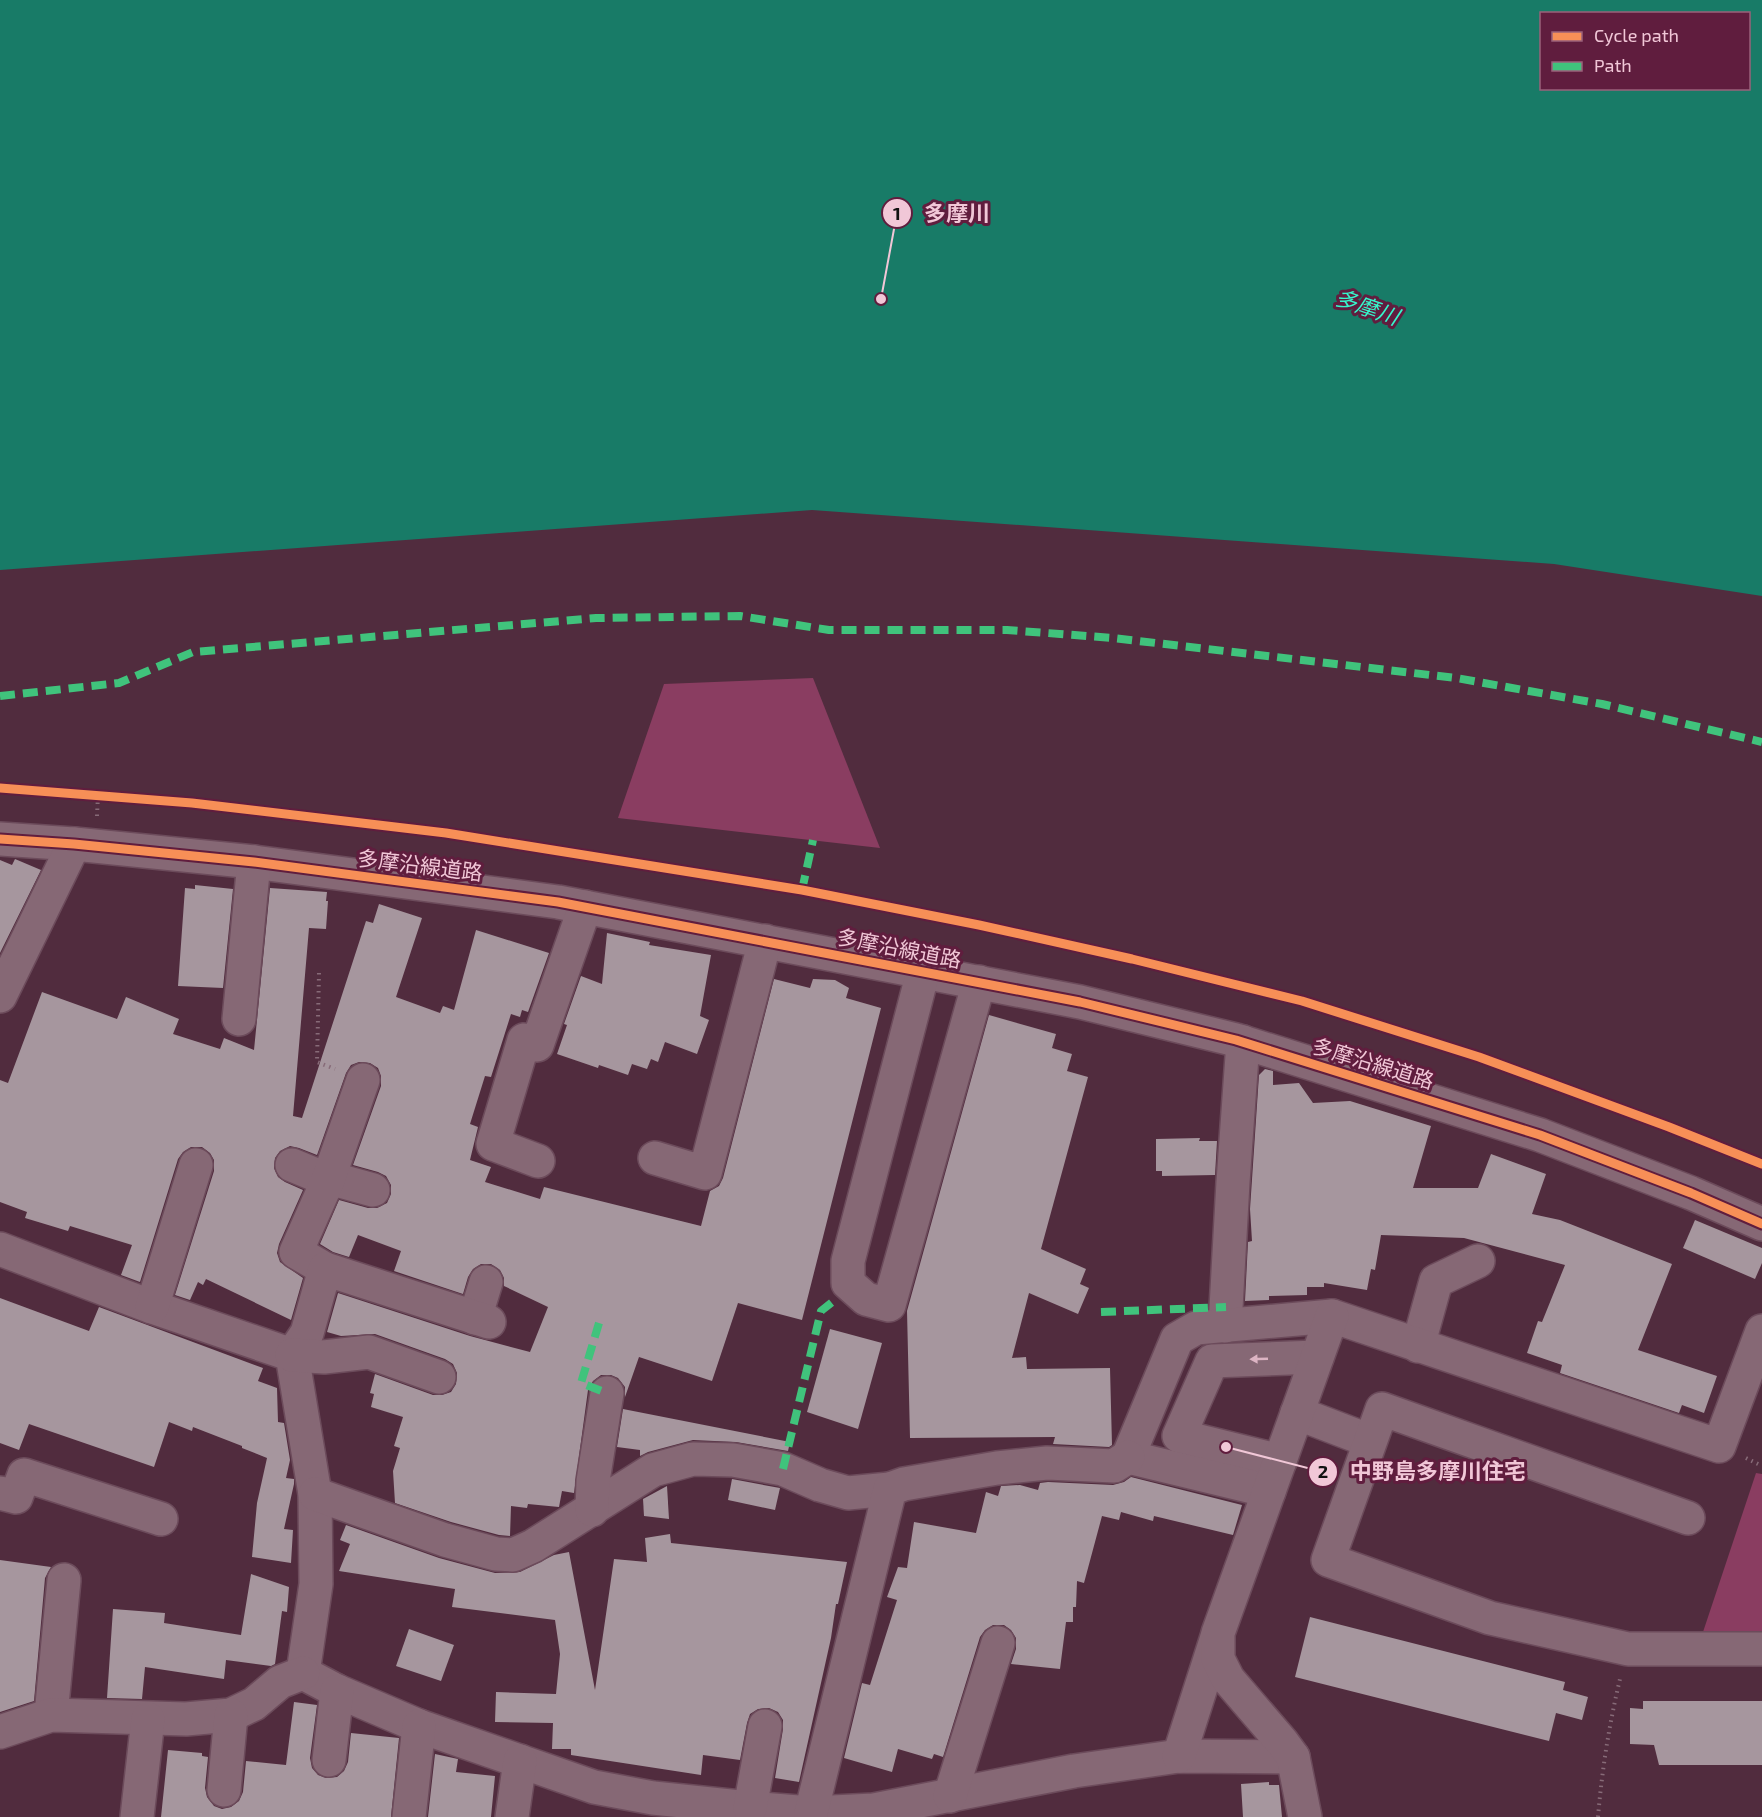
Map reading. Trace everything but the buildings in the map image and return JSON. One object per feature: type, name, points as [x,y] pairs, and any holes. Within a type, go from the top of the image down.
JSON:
[{"type":"street","name":"多摩沿線道路","points":[[0,839],[86,835],[254,862],[558,902],[1080,1002],[1243,1042],[1540,1135],[1691,1193],[1762,1224]]},
{"type":"street","points":[[0,996],[8,959],[86,835]]},
{"type":"street","points":[[239,1019],[254,862]]},
{"type":"street","points":[[538,1161],[493,1144],[524,1040],[537,1045],[585,907]]},
{"type":"street","points":[[655,1158],[705,1173],[765,941]]},
{"type":"street","points":[[923,972],[848,1261],[848,1283],[866,1299],[889,1305],[979,982]]},
{"type":"street","points":[[1225,1326],[1243,1042]]},
{"type":"street","points":[[363,1080],[328,1180],[297,1252],[325,1269],[482,1320],[486,1282]]},
{"type":"street","points":[[152,1307],[196,1165]]},
{"type":"street","points":[[292,1165],[328,1180],[373,1190]]},
{"type":"street","points":[[0,1249],[152,1307],[292,1355],[324,1357],[369,1352],[439,1377]]},
{"type":"street","points":[[1418,1346],[1436,1281],[1478,1261]]},
{"type":"street","points":[[303,1673],[316,1584],[315,1494],[292,1355],[308,1333],[325,1269]]},
{"type":"street","points":[[1179,1756],[1218,1633],[1332,1316]]},
{"type":"street","points":[[315,1494],[446,1540],[496,1554],[513,1555],[533,1546],[653,1470],[693,1459],[733,1460],[783,1469],[820,1485],[848,1493],[890,1489],[904,1484],[997,1468],[1047,1463],[1114,1466],[1128,1457],[1177,1339],[1196,1328],[1332,1316],[1719,1446],[1762,1331]]},
{"type":"street","points":[[1275,1476],[1179,1436],[1212,1361],[1317,1357]]},
{"type":"street","points":[[592,1510],[593,1480],[607,1393]]},
{"type":"street","points":[[1688,1518],[1382,1409],[1328,1560],[1490,1618],[1628,1649],[1762,1649]]},
{"type":"street","points":[[1297,1413],[1370,1441]]},
{"type":"street","points":[[1128,1457],[1275,1476]]},
{"type":"street","points":[[0,1493],[16,1497],[24,1475],[161,1519]]},
{"type":"street","points":[[811,1813],[890,1489]]},
{"type":"street","points":[[51,1715],[64,1580]]},
{"type":"street","points":[[1218,1633],[1218,1659],[1228,1679],[1293,1757],[1305,1817]]},
{"type":"street","points":[[950,1796],[998,1643]]},
{"type":"street","points":[[0,1732],[51,1715],[186,1719],[231,1715],[254,1704],[280,1682],[303,1673],[337,1691],[419,1726],[594,1787],[653,1798],[811,1813],[874,1810],[950,1796],[989,1803],[1074,1772],[1179,1756],[1293,1757]]},
{"type":"street","points":[[328,1760],[337,1691]]},
{"type":"street","points":[[224,1790],[231,1715]]},
{"type":"street","points":[[137,1817],[148,1719]]},
{"type":"street","points":[[409,1817],[419,1726]]},
{"type":"street","points":[[750,1809],[765,1726]]},
{"type":"street","points":[[512,1817],[520,1761]]},
{"type":"path","points":[[86,794],[110,796]]},
{"type":"path","points":[[86,835],[98,795]]},
{"type":"path","points":[[319,973],[317,1062],[363,1080]]},
{"type":"path","points":[[1598,1817],[1601,1778],[1609,1728],[1628,1649]]},
{"type":"shaded area","points":[[813,678],[880,848],[618,818],[664,684]]},
{"type":"shaded area","points":[[1756,1473],[1762,1474],[1762,1636],[1702,1635]]},
{"type":"water","name":"多摩川","points":[[0,0],[1762,0],[1762,596],[1554,564],[812,510],[0,570]]},
{"type":"marked path","points":[[0,696],[119,683],[193,652],[596,618],[740,616],[829,630],[1007,630],[1113,638],[1456,678],[1602,704],[1762,742]]},
{"type":"marked path","points":[[802,890],[813,840]]},
{"type":"marked path","points":[[783,1469],[821,1311],[836,1299]]},
{"type":"marked path","points":[[1101,1312],[1226,1307]]},
{"type":"marked path","points":[[599,1323],[581,1383],[607,1393]]},
{"type":"cycle path","points":[[0,788],[192,803],[446,833],[802,890],[979,925],[1132,959],[1302,1001],[1479,1057],[1762,1164]]},
{"type":"cycle path","points":[[0,839],[254,862],[558,902],[1080,1002],[1236,1040],[1540,1135],[1691,1193],[1762,1224]]},
{"type":"place","name":"多摩川","points":[[881,299]]},
{"type":"place","name":"中野島多摩川住宅","points":[[1226,1447]]}]
